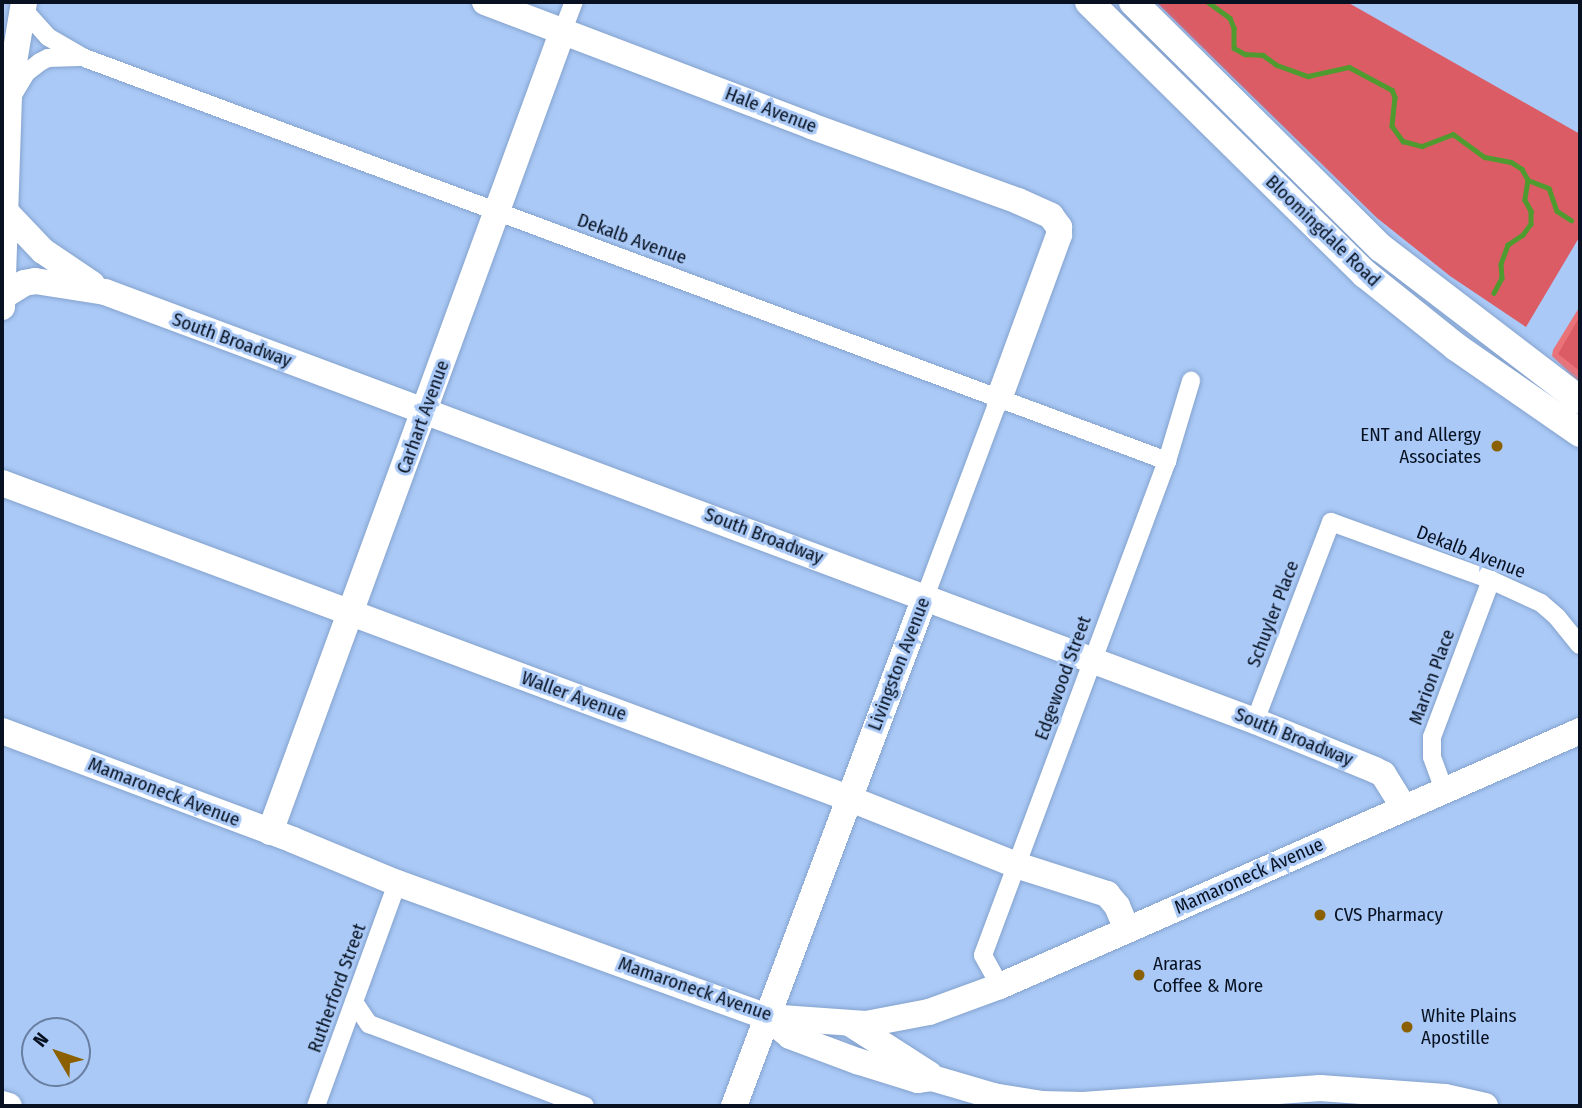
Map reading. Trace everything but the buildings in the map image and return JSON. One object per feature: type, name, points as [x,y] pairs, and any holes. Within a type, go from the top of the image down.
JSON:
[{"type":"main road","name":"Bloomingdale Road","points":[[1089,2],[1365,274],[1456,347],[1580,433]]},
{"type":"main road","name":"Bloomingdale Road","points":[[1133,2],[1381,248],[1580,400]]},
{"type":"street","name":"Hale Avenue","points":[[485,2],[811,126],[1018,201],[1044,211],[1055,221]]},
{"type":"street","name":"Carhart Avenue","points":[[270,832],[574,2]]},
{"type":"street","name":"Dekalb Avenue","points":[[23,5],[48,37],[82,57],[1167,461]]},
{"type":"street","points":[[2,309],[3,208],[9,101],[23,5]]},
{"type":"street","name":"Dekalb Avenue","points":[[9,101],[26,73],[40,62],[48,58],[82,57]]},
{"type":"street","name":"South Broadway","points":[[3,208],[43,251],[105,292]]},
{"type":"street","name":"Livingston Avenue","points":[[734,1106],[1059,235],[1055,221]]},
{"type":"street","name":"South Broadway","points":[[2,297],[24,283],[35,281],[105,292],[425,409],[1255,721],[1383,774],[1404,807]]},
{"type":"street","name":"Edgewood Street","points":[[1000,986],[983,955],[1167,461],[1191,382]]},
{"type":"street","name":"Waller Avenue","points":[[2,483],[848,798],[1016,865],[1107,894],[1117,906],[1127,930]]},
{"type":"street","name":"Dekalb Avenue","points":[[1331,522],[1491,580],[1541,603],[1580,645]]},
{"type":"street","name":"Schuyler Place","points":[[1255,721],[1331,522]]},
{"type":"street","name":"Marion Place","points":[[1444,790],[1432,757],[1432,737],[1491,580]]},
{"type":"street","name":"Mamaroneck Avenue","points":[[2,732],[270,832],[397,883],[767,1017],[851,1024],[900,1020],[1000,986],[1580,731]]},
{"type":"street","name":"Rutherford Street","points":[[316,1106],[397,883]]},
{"type":"street","points":[[354,1002],[369,1024],[585,1106]]},
{"type":"street","points":[[767,1017],[790,1036],[857,1061],[918,1080],[932,1078],[993,1096],[1042,1104],[1151,1102],[1320,1088],[1485,1106]]},
{"type":"street","points":[[851,1024],[923,1068],[932,1078]]},
{"type":"street","points":[[2,1104],[9,1106]]},
{"type":"shaded area","points":[[1156,2],[1347,2],[1580,134],[1580,236],[1526,327],[1450,276],[1377,218]]},
{"type":"shaded area","points":[[1580,306],[1580,383],[1552,356]]},
{"type":"shaded area","points":[[1580,316],[1580,371],[1558,354]]},
{"type":"waterway","points":[[1208,2],[1230,18],[1234,28],[1234,48],[1245,54],[1263,55],[1277,65],[1308,76],[1349,67],[1392,90],[1395,97],[1392,126],[1403,141],[1422,146],[1453,134],[1485,157],[1511,162],[1522,169],[1528,180],[1525,200],[1531,211],[1531,224],[1523,235],[1508,245],[1501,264],[1502,278],[1494,293]]},
{"type":"waterway","points":[[1528,180],[1549,188],[1557,211],[1571,220]]},
{"type":"place","name":"ENT and Allergy Associates","points":[[1497,446]]},
{"type":"place","name":"CVS Pharmacy","points":[[1320,915]]},
{"type":"place","name":"Araras Coffee & More","points":[[1139,975]]},
{"type":"place","name":"White Plains Apostille","points":[[1407,1027]]}]
